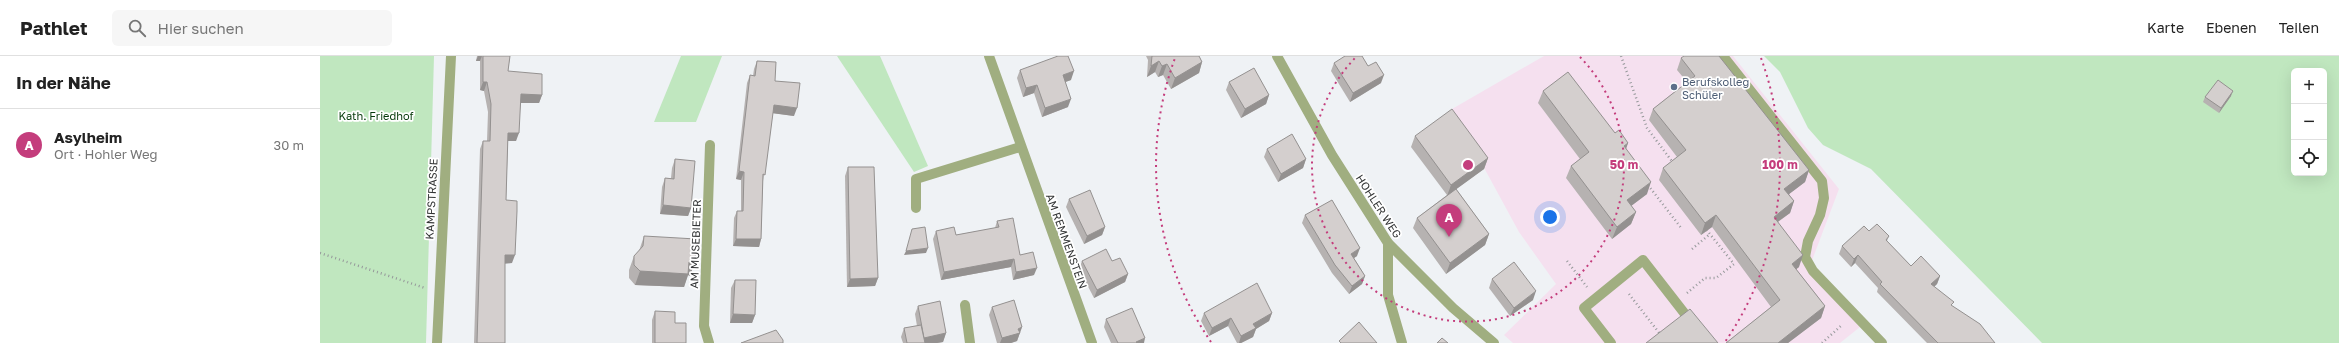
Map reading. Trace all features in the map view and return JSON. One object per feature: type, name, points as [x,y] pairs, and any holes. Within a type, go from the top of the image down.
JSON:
[{"type":"street","name":"KAMPSTRASSE","points":[[437,343],[438,293],[451,56]]},
{"type":"street","name":"AM REMMENSTEIN","points":[[989,56],[1020,147],[1092,343]]},
{"type":"street","name":"HOHLER WEG","points":[[1277,56],[1332,155],[1388,243],[1453,308],[1494,343]]},
{"type":"street","points":[[1723,56],[1822,181],[1824,198],[1820,215],[1808,241],[1805,257],[1813,271],[1882,343]]},
{"type":"street","name":"AM MUSEBIETER","points":[[709,343],[704,326],[710,146]]},
{"type":"street","points":[[916,208],[916,179],[1020,147]]},
{"type":"street","points":[[1388,243],[1388,295],[1402,343]]},
{"type":"street","points":[[1611,343],[1584,308],[1643,260],[1685,314]]},
{"type":"street","points":[[965,305],[970,343]]},
{"type":"path","points":[[1621,56],[1647,128],[1678,169]]},
{"type":"path","points":[[1644,180],[1682,229]]},
{"type":"path","points":[[1676,303],[1705,278],[1716,278],[1734,264],[1700,222]]},
{"type":"path","points":[[1692,249],[1710,234]]},
{"type":"path","points":[[320,253],[438,293]]},
{"type":"path","points":[[1566,261],[1595,299]]},
{"type":"path","points":[[1629,294],[1661,335],[1656,339]]},
{"type":"path","points":[[1822,343],[1829,336]]},
{"type":"shaded area","points":[[1544,56],[1733,56],[1839,189],[1808,271],[1860,327],[1840,343],[1513,343],[1504,335],[1556,284],[1519,232],[1452,109]]},
{"type":"green space","name":"Kath. Friedhof","points":[[320,56],[434,56],[426,343],[320,343]]},
{"type":"green space","points":[[681,56],[722,56],[696,122],[654,122]]},
{"type":"green space","points":[[837,56],[880,56],[928,166],[914,172]]},
{"type":"green space","points":[[1764,56],[2339,56],[2339,343],[2042,343],[1871,169],[1823,145],[1808,128],[1780,72]]},
{"type":"building","points":[[483,56],[510,56],[508,71],[542,74],[542,95],[521,94],[519,133],[508,133],[506,200],[517,201],[517,211],[515,255],[505,255],[505,343],[477,343],[483,141],[490,141],[491,104],[487,82],[483,82]]},
{"type":"building","points":[[1058,56],[1068,56],[1074,71],[1063,75],[1071,99],[1045,108],[1037,85],[1026,88],[1020,70]]},
{"type":"building","points":[[1152,56],[1199,56],[1202,62],[1175,78],[1167,64],[1162,66],[1159,61],[1151,66]]},
{"type":"building","points":[[1345,56],[1362,56],[1368,66],[1376,62],[1384,75],[1353,93],[1334,63]]},
{"type":"building","points":[[1684,56],[1719,56],[1809,170],[1784,189],[1794,201],[1774,217],[1803,255],[1792,264],[1825,306],[1778,343],[1726,343],[1780,300],[1716,215],[1705,223],[1663,168],[1686,150],[1653,109],[1695,76],[1681,58]]},
{"type":"building","points":[[757,61],[776,62],[775,81],[800,83],[797,108],[774,105],[765,175],[763,174],[761,239],[736,239],[737,211],[743,211],[744,172],[739,171],[750,75],[755,76]]},
{"type":"building","points":[[1254,68],[1269,95],[1245,109],[1229,82]]},
{"type":"building","points":[[1568,72],[1615,133],[1619,130],[1628,143],[1624,146],[1651,182],[1627,200],[1636,212],[1617,227],[1571,166],[1589,152],[1543,91]]},
{"type":"building","points":[[2218,80],[2233,91],[2221,108],[2205,97]]},
{"type":"building","points":[[1452,109],[1488,158],[1451,185],[1415,136]]},
{"type":"building","points":[[1292,134],[1306,159],[1281,174],[1267,149]]},
{"type":"building","points":[[675,159],[695,161],[691,208],[663,205],[665,178],[674,179]]},
{"type":"building","points":[[848,167],[874,167],[878,278],[850,279]]},
{"type":"building","points":[[1456,189],[1489,234],[1450,263],[1417,218]]},
{"type":"building","points":[[1090,190],[1105,227],[1087,236],[1069,199]]},
{"type":"building","points":[[1332,200],[1360,248],[1351,254],[1365,276],[1352,286],[1335,265],[1305,215]]},
{"type":"building","points":[[1013,218],[1020,255],[1033,252],[1037,268],[1016,272],[1014,259],[944,272],[936,231],[954,227],[956,235],[999,227],[997,221]]},
{"type":"building","points":[[1877,224],[1889,236],[1886,240],[1911,266],[1921,256],[1940,276],[1931,284],[1954,302],[1951,305],[1980,324],[1995,343],[1938,343],[1880,284],[1882,282],[1858,255],[1854,259],[1842,246],[1864,226],[1869,231]]},
{"type":"building","points":[[925,227],[928,248],[906,251],[912,229]]},
{"type":"building","points":[[644,236],[696,239],[695,262],[689,262],[688,274],[640,271],[634,265],[634,256],[643,246]]},
{"type":"building","points":[[1106,249],[1112,261],[1120,258],[1128,274],[1097,290],[1082,261]]},
{"type":"building","points":[[1514,262],[1536,291],[1514,308],[1492,279]]},
{"type":"building","points":[[735,280],[756,280],[755,315],[733,314]]},
{"type":"building","points":[[1257,283],[1272,313],[1253,324],[1256,328],[1241,336],[1231,318],[1212,328],[1204,313]]},
{"type":"building","points":[[1014,300],[1022,327],[1018,329],[1020,333],[1002,338],[992,307]]},
{"type":"building","points":[[940,301],[946,333],[924,338],[918,306]]},
{"type":"building","points":[[1132,308],[1145,338],[1136,342],[1137,343],[1118,343],[1106,319]]},
{"type":"building","points":[[1690,309],[1718,343],[1646,343]]},
{"type":"building","points":[[655,311],[675,312],[675,323],[686,323],[686,343],[655,343]]},
{"type":"building","points":[[1359,322],[1377,343],[1341,343],[1339,341]]},
{"type":"building","points":[[921,325],[925,343],[907,343],[904,328]]},
{"type":"building","points":[[776,330],[783,340],[783,343],[741,343]]},
{"type":"building","points":[[1442,338],[1448,343],[1437,343]]},
{"type":"place","name":"Berufskolleg Schüler","points":[[1674,87]]},
{"type":"place","name":"Asylheim","points":[[1449,237]]}]
